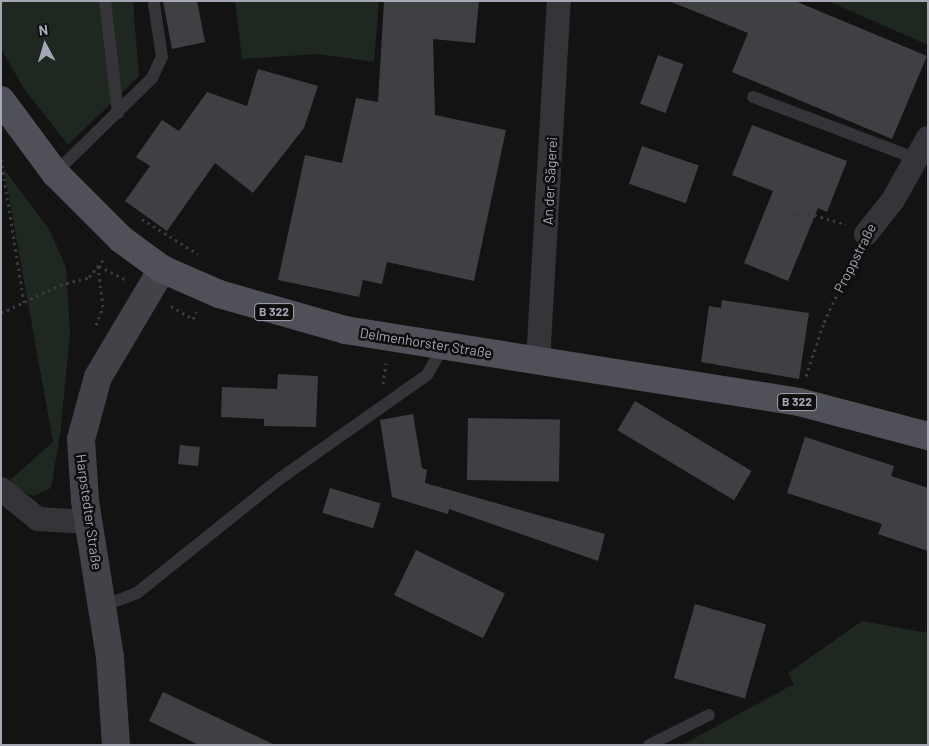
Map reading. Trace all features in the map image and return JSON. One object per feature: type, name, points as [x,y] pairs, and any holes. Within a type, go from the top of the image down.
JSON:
[{"type":"main road","name":"Delmenhorster Straße","points":[[1,100],[55,173],[121,239],[155,280],[345,330],[799,402],[928,436]]},
{"type":"street","name":"An der Sägerei","points":[[538,361],[559,1]]},
{"type":"street","name":"Proppstraße","points":[[866,233],[893,200],[928,138]]},
{"type":"street","name":"Harpstedter Straße","points":[[116,745],[103,606],[88,522],[80,460],[84,421],[98,377],[155,280]]},
{"type":"street","points":[[1,489],[38,519],[88,522]]},
{"type":"lane","points":[[105,1],[118,113]]},
{"type":"lane","points":[[55,173],[152,78],[162,57],[154,4]]},
{"type":"lane","points":[[753,97],[917,159]]},
{"type":"lane","points":[[103,606],[137,593],[278,480],[427,375],[443,347]]},
{"type":"lane","points":[[649,745],[708,715]]},
{"type":"path","points":[[1,159],[24,302]]},
{"type":"path","points":[[791,215],[808,212],[866,233]]},
{"type":"path","points":[[137,216],[201,256]]},
{"type":"path","name":"Proppstraße","points":[[803,383],[824,322],[866,233]]},
{"type":"path","points":[[2,313],[24,302],[89,277],[98,265],[155,280]]},
{"type":"shaded area","points":[[1,1],[133,1],[139,76],[68,145],[25,90],[1,49]]},
{"type":"shaded area","points":[[235,1],[379,1],[374,62],[318,54],[242,59]]},
{"type":"shaded area","points":[[828,1],[928,1],[928,45]]},
{"type":"shaded area","points":[[4,169],[49,229],[66,267],[70,333],[61,428],[51,488],[34,496],[18,490],[10,480],[53,442]]},
{"type":"shaded area","points":[[862,621],[928,633],[928,745],[682,745],[794,684],[788,673]]},
{"type":"building","points":[[163,1],[197,1],[205,42],[172,49]]},
{"type":"building","points":[[384,1],[479,1],[475,43],[433,39],[435,115],[506,130],[474,281],[387,262],[382,284],[363,280],[359,297],[278,280],[305,155],[342,163],[356,98],[378,102]]},
{"type":"building","points":[[669,1],[795,1],[927,56],[892,139],[732,72],[748,33]]},
{"type":"building","points":[[658,55],[683,64],[666,113],[640,104]]},
{"type":"building","points":[[258,69],[318,86],[304,128],[253,193],[215,163],[167,231],[125,201],[150,166],[136,157],[162,120],[179,131],[207,92],[247,106]]},
{"type":"building","points":[[752,125],[847,161],[827,212],[818,208],[788,281],[744,263],[773,191],[732,175]]},
{"type":"building","points":[[642,146],[699,166],[686,203],[629,184]]},
{"type":"building","points":[[722,300],[809,313],[799,379],[701,362],[709,306],[721,308]]},
{"type":"building","points":[[278,374],[318,376],[316,427],[264,426],[264,419],[221,417],[222,387],[277,389]]},
{"type":"building","points":[[635,401],[752,471],[734,500],[617,430]]},
{"type":"building","points":[[413,414],[422,468],[427,470],[425,483],[605,534],[598,561],[449,509],[448,514],[392,497],[380,420]]},
{"type":"building","points":[[468,418],[560,420],[559,482],[467,480]]},
{"type":"building","points":[[805,437],[894,466],[891,476],[928,488],[928,551],[878,534],[882,524],[787,493]]},
{"type":"building","points":[[180,445],[200,447],[198,466],[178,464]]},
{"type":"building","points":[[330,488],[381,503],[373,528],[322,513]]},
{"type":"building","points":[[416,550],[505,593],[483,638],[394,595]]},
{"type":"building","points":[[695,604],[766,624],[745,698],[674,678]]},
{"type":"building","points":[[163,692],[275,745],[199,745],[149,721]]}]
